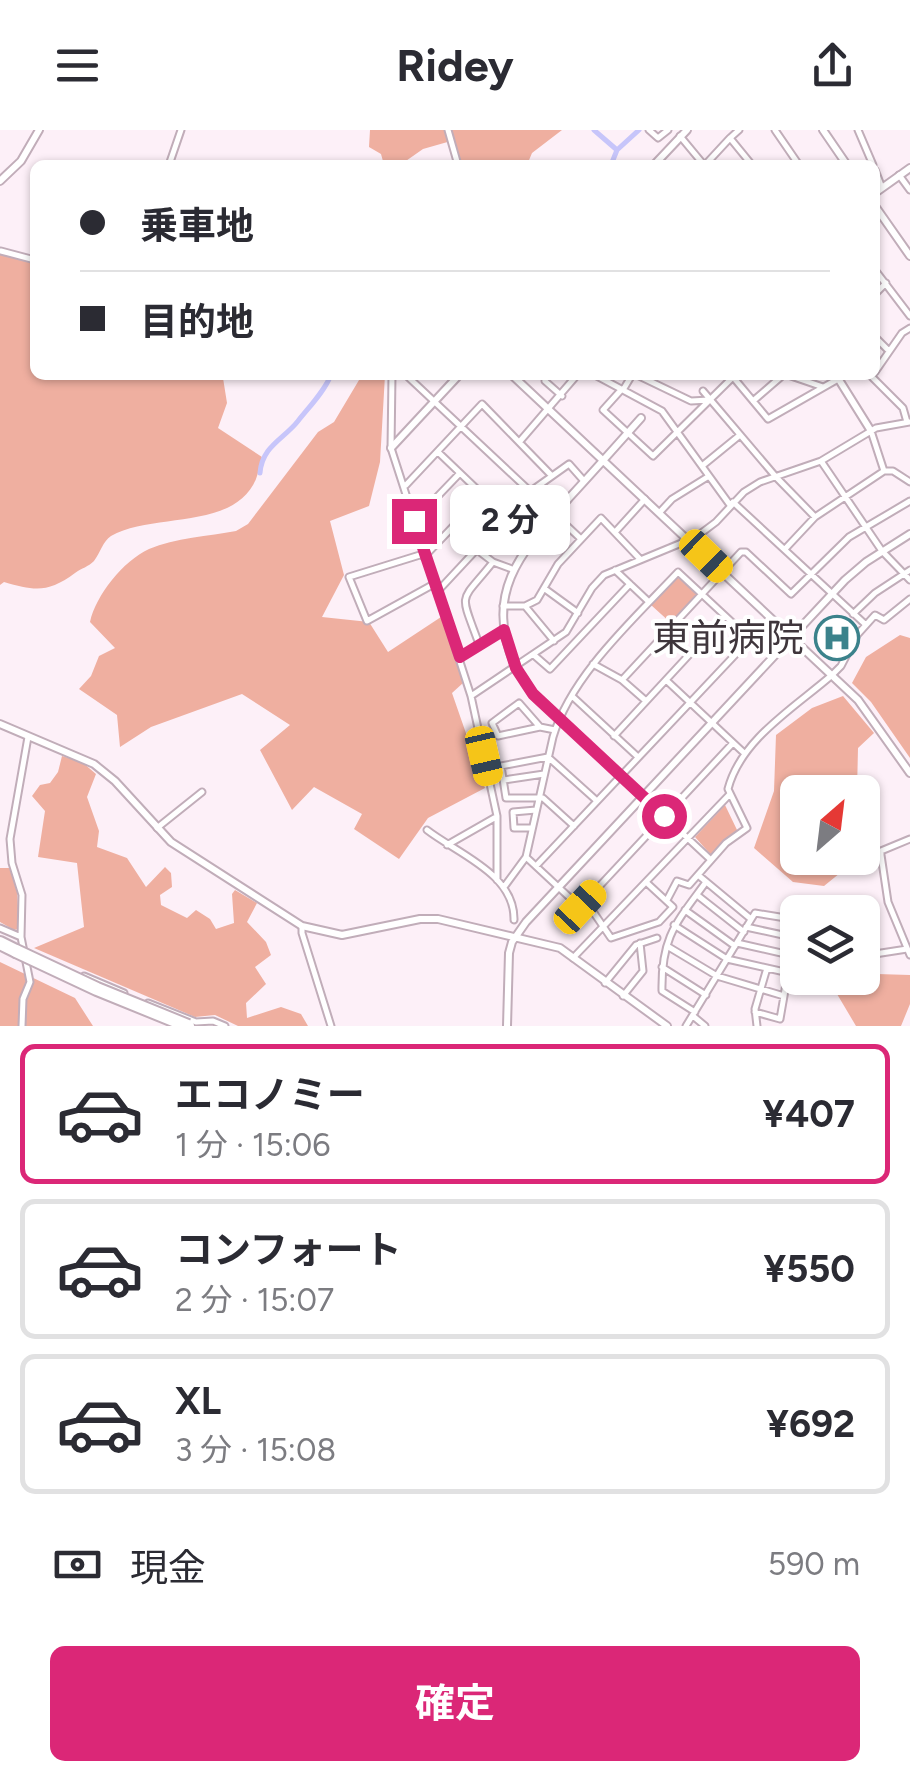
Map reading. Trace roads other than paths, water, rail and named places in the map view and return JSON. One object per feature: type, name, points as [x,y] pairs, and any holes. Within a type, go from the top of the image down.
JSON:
[{"type":"highway","points":[[0,943],[13,953],[164,1026]]},
{"type":"highway","points":[[13,953],[188,1026]]},
{"type":"street","points":[[0,181],[21,161],[39,130]]},
{"type":"street","points":[[171,160],[181,130]]},
{"type":"street","points":[[448,130],[457,160]]},
{"type":"street","points":[[649,130],[658,138],[668,130]]},
{"type":"street","points":[[710,160],[739,130]]},
{"type":"street","points":[[786,130],[776,132],[796,160]]},
{"type":"street","points":[[822,130],[843,160]]},
{"type":"street","points":[[858,130],[871,160]]},
{"type":"street","points":[[659,160],[684,133],[702,160]]},
{"type":"street","points":[[730,138],[748,160]]},
{"type":"street","points":[[880,189],[910,168]]},
{"type":"street","points":[[900,175],[910,190]]},
{"type":"street","points":[[880,213],[910,256]]},
{"type":"street","points":[[2,251],[30,259]]},
{"type":"street","points":[[880,276],[910,316]]},
{"type":"street","points":[[880,289],[886,284]]},
{"type":"street","points":[[880,364],[910,328]]},
{"type":"street","points":[[880,342],[889,351]]},
{"type":"street","points":[[392,380],[391,448],[471,696],[498,816],[498,880]]},
{"type":"street","points":[[411,380],[581,539]]},
{"type":"street","points":[[391,448],[454,380]]},
{"type":"street","points":[[517,380],[868,710],[910,774]]},
{"type":"street","points":[[546,380],[562,396]]},
{"type":"street","points":[[520,440],[573,380]]},
{"type":"street","points":[[603,380],[662,412],[732,504],[866,626]]},
{"type":"street","points":[[630,380],[604,410],[653,456],[730,380]]},
{"type":"street","points":[[645,380],[690,401],[712,400]]},
{"type":"street","points":[[737,380],[768,420],[833,380]]},
{"type":"street","points":[[753,402],[780,380]]},
{"type":"street","points":[[801,380],[824,388]]},
{"type":"street","points":[[839,380],[871,431],[884,471]]},
{"type":"street","points":[[471,696],[570,627],[592,588],[615,570],[689,540],[716,522],[750,488],[821,460],[871,431],[909,422],[902,408],[877,380]]},
{"type":"street","points":[[703,391],[815,518]]},
{"type":"street","points":[[406,486],[482,404],[552,476]]},
{"type":"street","points":[[640,418],[528,544],[512,569],[503,606],[504,630],[516,668],[533,694],[711,860]]},
{"type":"street","points":[[702,466],[740,435]]},
{"type":"street","points":[[438,452],[506,516]]},
{"type":"street","points":[[821,460],[882,551],[907,572],[910,580]]},
{"type":"street","points":[[437,592],[530,491],[569,464],[584,482]]},
{"type":"street","points":[[784,550],[815,518],[884,471],[893,471],[910,482]]},
{"type":"street","points":[[414,521],[460,473]]},
{"type":"street","points":[[660,512],[672,499],[710,476]]},
{"type":"street","points":[[434,584],[367,621],[349,577],[424,556],[483,495]]},
{"type":"street","points":[[616,531],[645,499]]},
{"type":"street","points":[[622,680],[744,551],[791,594],[865,526],[910,501]]},
{"type":"street","points":[[503,606],[526,606],[537,600],[558,564],[600,518],[640,558]]},
{"type":"street","points":[[507,1026],[508,970],[515,936],[832,594],[882,551],[910,534]]},
{"type":"street","points":[[476,549],[493,562],[512,569]]},
{"type":"street","points":[[478,644],[464,600],[467,591],[493,562]]},
{"type":"street","points":[[615,570],[650,602]]},
{"type":"street","points":[[504,886],[526,857],[554,730],[572,697],[593,664],[678,572],[750,639],[536,866]]},
{"type":"street","points":[[853,614],[876,592],[907,572]]},
{"type":"street","points":[[534,655],[550,669],[630,584]]},
{"type":"street","points":[[545,588],[578,613]]},
{"type":"street","points":[[667,900],[677,882],[689,886],[747,828],[730,794],[731,778],[743,752],[832,675],[876,616],[884,620],[910,598]]},
{"type":"street","points":[[526,606],[554,641]]},
{"type":"street","points":[[614,736],[726,616]]},
{"type":"street","points":[[460,657],[504,630]]},
{"type":"street","points":[[593,664],[622,680],[646,701]]},
{"type":"street","points":[[666,680],[743,752]]},
{"type":"street","points":[[572,697],[638,758]]},
{"type":"street","points":[[540,727],[520,704],[492,723],[498,736],[540,727],[554,730]]},
{"type":"street","points":[[0,724],[94,764],[183,851],[302,926],[342,934],[430,919],[548,943],[667,1026]]},
{"type":"street","points":[[13,953],[21,937],[22,896],[10,839],[28,737]]},
{"type":"street","points":[[580,907],[733,743]]},
{"type":"street","points":[[548,757],[502,766],[506,798],[539,796],[574,826]]},
{"type":"street","points":[[548,757],[598,801]]},
{"type":"street","points":[[504,780],[544,774]]},
{"type":"street","points":[[157,828],[202,792]]},
{"type":"street","points":[[573,958],[648,884],[730,794]]},
{"type":"street","points":[[532,828],[514,828],[512,812],[536,810]]},
{"type":"street","points":[[446,845],[498,816]]},
{"type":"street","points":[[427,830],[504,886],[514,920]]},
{"type":"street","points":[[880,954],[909,952],[888,902],[880,855],[881,851],[910,840]]},
{"type":"street","points":[[526,857],[580,907],[594,913],[611,938],[650,926],[674,907],[648,884]]},
{"type":"street","points":[[698,875],[752,919]]},
{"type":"street","points":[[704,1026],[662,991],[662,968],[674,925],[706,882]]},
{"type":"street","points":[[697,896],[745,930],[780,935]]},
{"type":"street","points":[[685,910],[736,944],[780,953]]},
{"type":"street","points":[[686,1026],[755,913],[780,917]]},
{"type":"street","points":[[674,925],[728,958],[780,971]]},
{"type":"street","points":[[302,926],[334,1026]]},
{"type":"street","points":[[0,928],[21,937]]},
{"type":"street","points":[[605,983],[640,943],[657,938]]},
{"type":"street","points":[[622,996],[642,976],[640,943]]},
{"type":"street","points":[[666,946],[716,976],[784,996],[780,1019],[755,1012]]},
{"type":"street","points":[[13,953],[204,1025],[213,1021],[225,1026]]},
{"type":"street","points":[[13,953],[30,982],[23,999],[22,1026]]},
{"type":"street","points":[[662,968],[706,994]]},
{"type":"street","points":[[758,1026],[755,1012],[767,968]]},
{"type":"waterway","points":[[594,130],[617,150]]},
{"type":"waterway","points":[[613,160],[617,150],[639,130]]},
{"type":"waterway","points":[[260,473],[269,449],[298,421],[328,380]]},
{"type":"place","name":"東前病院","points":[[837,638]]}]
